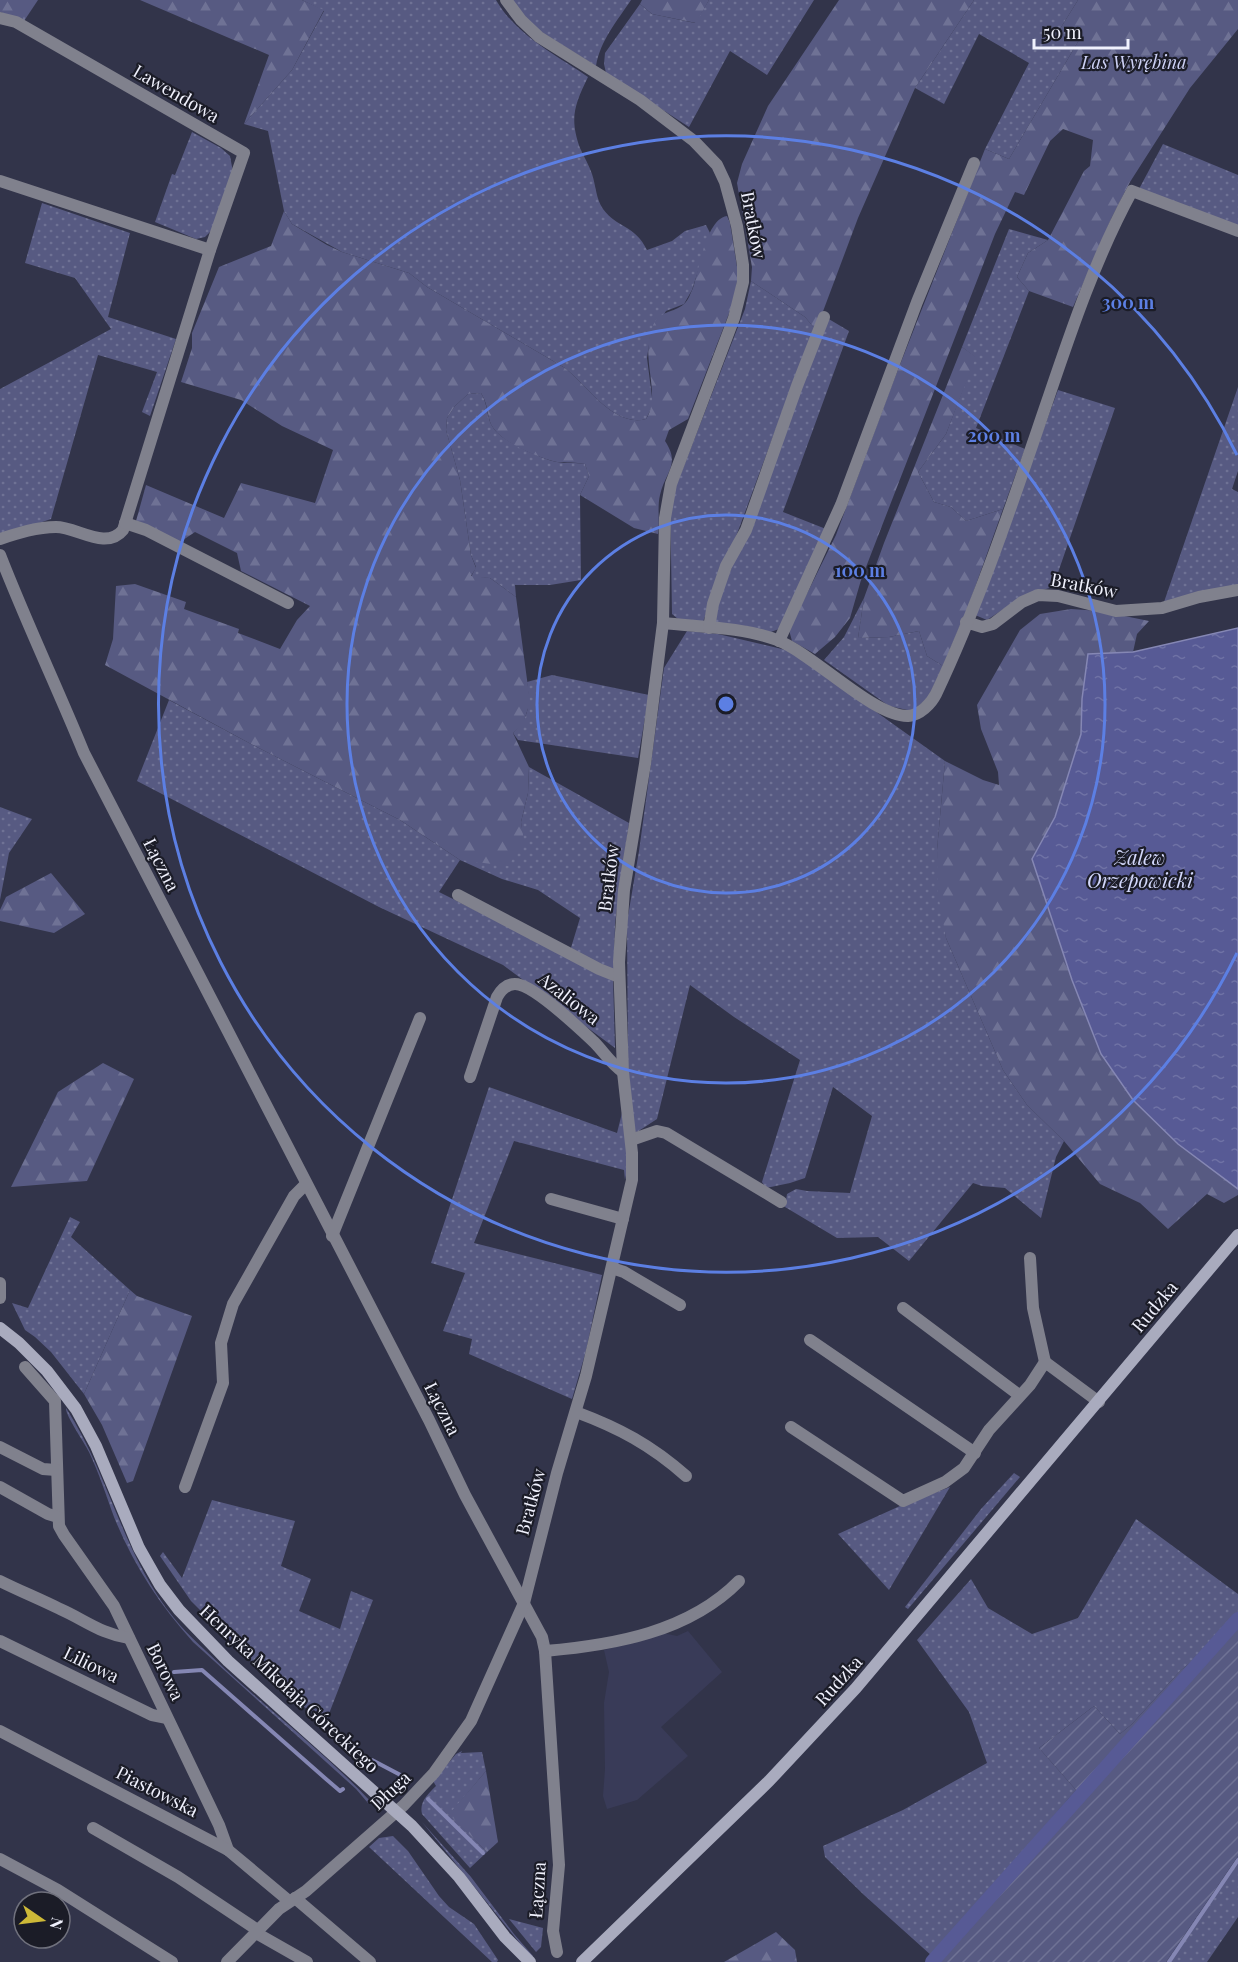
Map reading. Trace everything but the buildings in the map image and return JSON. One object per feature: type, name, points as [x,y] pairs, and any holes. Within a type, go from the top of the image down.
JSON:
[{"type":"main road","name":"Rudzka","points":[[582,1962],[795,1755],[892,1648],[1238,1235]]},
{"type":"main road","name":"Henryka Mikołaja Góreckiego","points":[[0,1328],[47,1371],[76,1409],[99,1454],[139,1548],[160,1585],[179,1610],[221,1654],[396,1811],[447,1863],[505,1937],[530,1962]]},
{"type":"main road","name":"Henryka Mikołaja Góreckiego","points":[[505,1937],[516,1962]]},
{"type":"street","name":"Bratków","points":[[506,0],[521,20],[539,37],[640,99],[709,156],[722,172],[737,226],[743,265],[738,302],[671,484],[665,518],[663,623],[645,764],[624,890],[619,962],[623,1072],[631,1140],[632,1180],[576,1412],[557,1473],[524,1603]]},
{"type":"street","name":"Lawendowa","points":[[0,18],[16,22],[244,153],[210,250],[125,524]]},
{"type":"street","points":[[779,641],[841,505],[917,302],[974,163]]},
{"type":"street","points":[[0,181],[210,250]]},
{"type":"street","points":[[663,623],[749,633],[779,641],[809,657],[881,709],[909,716],[919,712],[934,698],[966,622],[998,542],[1084,296],[1105,244],[1132,191],[1238,231]]},
{"type":"street","points":[[709,628],[713,604],[726,566],[746,530],[824,316]]},
{"type":"street","points":[[0,539],[40,529],[60,527],[102,538],[111,538],[119,534],[125,524],[146,530],[288,603]]},
{"type":"street","name":"Łączna","points":[[0,555],[18,603],[84,753],[429,1420],[471,1506],[542,1637],[545,1651],[559,1865],[553,1931],[556,1952]]},
{"type":"street","name":"Bratków","points":[[966,622],[982,627],[993,624],[1022,602],[1038,595],[1058,596],[1107,610],[1125,611],[1162,608],[1199,597],[1238,590]]},
{"type":"street","points":[[458,895],[599,969],[620,976]]},
{"type":"street","name":"Azaliowa","points":[[470,1077],[497,997],[505,988],[513,984],[525,986],[542,997],[594,1042],[615,1067],[623,1072]]},
{"type":"street","points":[[332,1236],[420,1017]]},
{"type":"street","points":[[631,1140],[657,1131],[666,1133],[781,1202]]},
{"type":"street","points":[[185,1487],[223,1383],[221,1342],[233,1304],[294,1196],[306,1184]]},
{"type":"street","points":[[551,1199],[623,1219]]},
{"type":"street","points":[[1030,1258],[1033,1308],[1045,1362],[1099,1402]]},
{"type":"street","points":[[612,1268],[624,1272],[680,1305]]},
{"type":"street","points":[[0,1283],[0,1299]]},
{"type":"street","points":[[903,1308],[1020,1395]]},
{"type":"street","points":[[810,1340],[975,1453]]},
{"type":"street","points":[[791,1427],[903,1502],[953,1477],[964,1468],[989,1430],[1030,1384],[1045,1362]]},
{"type":"street","name":"Borowa","points":[[25,1367],[55,1401],[58,1517],[63,1535],[109,1597],[219,1825],[228,1850]]},
{"type":"street","points":[[576,1412],[602,1422],[645,1444],[686,1476]]},
{"type":"street","points":[[0,1447],[43,1469],[56,1470]]},
{"type":"street","points":[[0,1487],[48,1514],[58,1517]]},
{"type":"street","points":[[0,1581],[61,1609],[111,1636],[129,1638]]},
{"type":"street","points":[[545,1651],[620,1640],[677,1623],[709,1607],[739,1581]]},
{"type":"street","name":"Długa","points":[[227,1962],[292,1899],[306,1891],[429,1779],[465,1732],[524,1603]]},
{"type":"street","name":"Liliowa","points":[[0,1641],[152,1715],[167,1718]]},
{"type":"street","name":"Piastowska","points":[[0,1731],[228,1850],[370,1962]]},
{"type":"street","points":[[93,1828],[178,1877],[258,1932],[307,1962]]},
{"type":"street","points":[[0,1859],[58,1890],[172,1962]]},
{"type":"shaded area","points":[[688,1631],[722,1672],[661,1727],[688,1756],[637,1800],[607,1809],[603,1796],[604,1703],[609,1672],[604,1650],[663,1633],[677,1636]]},
{"type":"green space","points":[[0,0],[38,0],[24,21],[0,12]]},
{"type":"green space","points":[[140,0],[302,0],[324,10],[292,70],[244,124],[269,55]]},
{"type":"green space","points":[[302,0],[496,0],[514,24],[525,34],[588,77],[577,103],[575,128],[580,148],[591,171],[597,197],[603,209],[637,236],[647,250],[672,241],[685,231],[706,225],[710,233],[692,290],[684,304],[666,311],[650,337],[647,358],[653,405],[646,419],[634,420],[612,411],[565,368],[427,287],[409,273],[342,252],[292,224],[284,211],[268,131],[244,124],[292,70],[324,11]]},
{"type":"green space","points":[[511,0],[631,0],[605,40],[596,66],[530,25]]},
{"type":"green space","points":[[642,0],[709,0],[696,23],[652,14],[640,4]]},
{"type":"green space","points":[[709,0],[814,0],[767,75],[730,51],[689,127],[606,73],[605,53],[640,4],[652,14],[695,23]]},
{"type":"green space","points":[[839,0],[974,0],[915,88],[858,218],[816,330],[805,317],[751,281],[752,267],[737,183],[742,164],[768,106]]},
{"type":"green space","points":[[974,0],[1078,0],[1060,29],[1079,40],[1009,159],[985,149],[1029,63],[979,34],[944,104],[915,88]]},
{"type":"green space","name":"Las Wyrębina","points":[[1078,0],[1238,0],[1238,29],[1190,88],[1130,182],[1112,217],[1073,307],[1029,291],[1017,277],[1028,253],[1048,240],[1084,171],[1090,166],[1093,140],[1063,129],[1050,141],[1024,195],[1015,192],[995,234],[861,580],[850,618],[835,637],[815,654],[792,641],[789,630],[836,535],[890,390],[985,149],[1009,159],[1079,40],[1060,29]]},
{"type":"green space","points":[[192,132],[221,148],[230,156],[233,172],[213,229],[205,237],[196,239],[155,222],[172,174],[175,175]]},
{"type":"green space","points":[[1163,144],[1238,175],[1238,227],[1139,189]]},
{"type":"green space","points":[[42,203],[130,233],[108,317],[176,339],[150,416],[142,412],[157,372],[98,355],[51,519],[0,536],[0,389],[111,329],[75,278],[25,263]]},
{"type":"green space","points":[[284,211],[292,224],[327,245],[409,273],[427,287],[565,368],[612,411],[634,420],[646,419],[650,410],[652,388],[648,352],[652,328],[658,318],[680,307],[688,299],[709,235],[720,219],[727,216],[730,223],[738,273],[735,298],[688,419],[669,430],[665,441],[670,449],[672,463],[660,495],[658,534],[634,528],[580,495],[589,476],[585,464],[557,462],[522,449],[506,440],[494,429],[481,393],[468,394],[455,406],[447,418],[446,430],[460,480],[471,555],[476,568],[471,576],[490,578],[516,597],[530,702],[523,724],[513,733],[529,767],[528,793],[521,822],[524,841],[508,866],[460,860],[400,820],[251,744],[105,665],[113,639],[116,586],[135,584],[186,602],[184,609],[239,629],[238,633],[280,649],[297,620],[310,606],[241,571],[237,553],[195,532],[180,542],[136,521],[146,485],[224,518],[241,483],[315,503],[333,450],[282,426],[241,400],[181,382],[192,348],[192,333],[219,267],[271,246]]},
{"type":"green space","points":[[1009,229],[1048,240],[1028,253],[1017,277],[1029,291],[976,428],[1025,449],[1003,509],[966,521],[951,507],[934,502],[918,472],[946,434],[975,357],[962,347]]},
{"type":"green space","points":[[751,281],[805,317],[816,330],[787,399],[703,622],[678,619],[672,614],[670,493],[678,481],[745,309]]},
{"type":"green space","points":[[827,318],[849,331],[783,512],[826,529],[779,629],[768,633],[715,623],[718,603]]},
{"type":"green space","points":[[962,347],[976,357],[946,434],[918,472],[934,502],[951,507],[966,521],[1003,509],[968,607],[943,666],[927,656],[919,631],[889,637],[858,638],[864,598]]},
{"type":"green space","points":[[1238,387],[1238,471],[1232,489],[1238,492],[1238,587],[1164,602]]},
{"type":"green space","points":[[1058,390],[1115,408],[1053,587],[1025,595],[987,620],[975,615]]},
{"type":"green space","points":[[481,393],[491,425],[505,439],[550,460],[560,463],[585,464],[589,476],[580,495],[581,580],[550,585],[515,585],[516,597],[490,578],[471,577],[476,567],[471,555],[460,480],[446,430],[447,418],[455,406],[468,394]]},
{"type":"green space","points":[[864,598],[858,638],[889,637],[919,631],[927,656],[943,666],[928,698],[912,711],[889,706],[824,660],[844,637]]},
{"type":"green space","points":[[1071,609],[1100,611],[1149,621],[1137,634],[1133,652],[1088,655],[1082,699],[1081,734],[1055,817],[1032,859],[1072,980],[1101,1054],[1133,1100],[1178,1144],[1238,1189],[1238,1195],[1224,1203],[1207,1194],[1168,1229],[1140,1203],[1100,1184],[1064,1141],[1027,1105],[1003,1070],[946,938],[938,894],[937,850],[945,761],[983,780],[999,785],[998,772],[981,729],[977,705],[1020,630],[1040,614]]},
{"type":"green space","points":[[687,631],[718,634],[786,650],[945,761],[937,850],[946,938],[1003,1070],[1027,1105],[1064,1141],[1056,1157],[1041,1218],[1005,1188],[973,1183],[909,1261],[878,1237],[837,1238],[785,1207],[787,1194],[796,1189],[850,1193],[872,1116],[833,1087],[805,1178],[766,1188],[762,1182],[800,1060],[690,985],[657,1119],[634,1134],[628,1064],[627,922],[664,668]]},
{"type":"green space","points":[[552,675],[649,695],[638,758],[518,740],[513,733],[523,721],[528,710],[527,682]]},
{"type":"green space","points":[[169,700],[400,820],[460,860],[439,892],[613,979],[615,1048],[503,965],[379,907],[137,781]]},
{"type":"green space","points":[[529,767],[629,823],[615,923],[614,971],[570,951],[580,918],[538,890],[502,879],[460,860],[522,831],[521,822],[528,793]]},
{"type":"green space","points":[[0,807],[32,819],[9,853],[0,900]]},
{"type":"green space","points":[[51,873],[85,914],[54,933],[0,921],[0,910],[6,897]]},
{"type":"green space","points":[[103,1063],[134,1079],[87,1181],[11,1187],[58,1092]]},
{"type":"green space","points":[[489,1087],[617,1133],[622,1113],[629,1160],[625,1180],[624,1170],[514,1141],[474,1243],[602,1275],[586,1351],[572,1399],[469,1354],[472,1339],[443,1331],[465,1273],[431,1263]]},
{"type":"green space","points":[[70,1217],[80,1222],[71,1237],[130,1290],[84,1394],[51,1352],[25,1330],[12,1303],[28,1308]]},
{"type":"green space","points":[[130,1290],[137,1296],[192,1316],[133,1481],[127,1483],[102,1425],[84,1394]]},
{"type":"green space","points":[[66,1408],[94,1460],[142,1568],[156,1594],[174,1618],[226,1670],[318,1751],[371,1802],[368,1803],[356,1789],[193,1642],[169,1613],[148,1583],[130,1551],[114,1517],[93,1460],[68,1416]]},
{"type":"green space","points":[[1014,1473],[1020,1477],[908,1609],[905,1607],[981,1509]]},
{"type":"green space","points":[[950,1487],[889,1590],[838,1534],[900,1506]]},
{"type":"green space","points":[[212,1500],[295,1521],[281,1566],[311,1579],[299,1611],[340,1629],[351,1591],[373,1600],[325,1724],[263,1673],[191,1601],[160,1556],[163,1552],[182,1578]]},
{"type":"green space","points":[[1136,1519],[1238,1594],[1238,1624],[1180,1671],[1120,1734],[1094,1706],[1039,1748],[1076,1790],[932,1956],[825,1857],[823,1846],[903,1810],[987,1763],[969,1712],[917,1640],[971,1579],[988,1608],[1032,1634],[1078,1618]]},
{"type":"green space","points":[[1238,1624],[1238,1856],[1166,1962],[927,1962],[1076,1790],[1039,1748],[1094,1706],[1120,1734],[1180,1671]]},
{"type":"green space","points":[[462,1751],[461,1753],[482,1752],[486,1771],[450,1814],[487,1852],[470,1868],[422,1814],[421,1810],[425,1798],[436,1786],[433,1781],[456,1754]]},
{"type":"green space","points":[[486,1771],[498,1842],[487,1852],[449,1814]]},
{"type":"green space","points":[[422,1822],[471,1877],[533,1956],[531,1957]]},
{"type":"green space","points":[[393,1836],[408,1851],[449,1907],[474,1924],[498,1960],[497,1962],[492,1962],[369,1847],[379,1838]]},
{"type":"green space","points":[[1238,1856],[1238,1917],[1207,1962],[1166,1962]]},
{"type":"green space","points":[[509,1919],[543,1928],[541,1947],[536,1952]]},
{"type":"green space","points":[[776,1932],[795,1950],[797,1962],[724,1962]]},
{"type":"water","name":"Zalew Orzepowicki","points":[[1238,628],[1238,1189],[1178,1144],[1133,1100],[1101,1054],[1072,980],[1032,859],[1055,817],[1081,734],[1082,699],[1088,654],[1133,652]]},
{"type":"waterway","points":[[932,1962],[1238,1619]]},
{"type":"waterway","points":[[174,1672],[202,1670],[340,1791],[343,1789]]},
{"type":"waterway","points":[[367,1763],[372,1760],[410,1780]]},
{"type":"waterway","points":[[428,1799],[483,1853]]},
{"type":"waterway","points":[[1169,1962],[1238,1860]]}]
